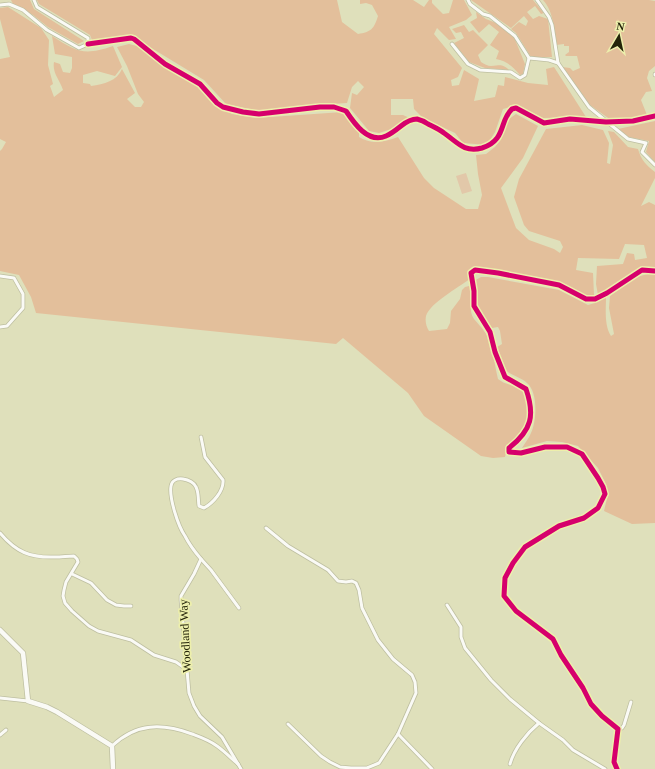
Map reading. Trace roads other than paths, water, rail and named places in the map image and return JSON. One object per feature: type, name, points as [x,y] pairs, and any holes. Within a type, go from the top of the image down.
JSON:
[{"type":"main road","points":[[0,630],[24,655],[28,701],[57,712],[112,746],[113,769]]},
{"type":"street","points":[[34,0],[37,7],[88,38],[88,44]]},
{"type":"street","points":[[452,44],[468,64],[480,70],[511,72],[520,78],[525,75],[529,58],[515,36],[490,16],[483,14],[470,4],[468,0]]},
{"type":"street","points":[[537,0],[549,17],[552,25],[558,63],[589,107],[628,139],[646,143],[642,152],[655,165]]},
{"type":"street","points":[[0,5],[9,4],[23,10],[47,30],[79,48],[88,44],[131,38],[134,39],[165,64],[200,84],[220,106],[243,112],[259,114],[320,108],[342,108],[364,133],[375,137],[385,137],[406,122],[418,119],[444,133],[458,145],[469,149],[476,149],[489,145],[494,141],[501,133],[509,111],[516,108],[544,123],[570,119],[606,122],[633,121],[655,116]]},
{"type":"street","points":[[529,58],[549,60],[558,63]]},
{"type":"street","points":[[618,729],[602,716],[591,704],[553,639],[516,611],[504,596],[505,578],[513,563],[525,547],[559,526],[584,518],[598,508],[605,494],[598,478],[582,454],[568,447],[545,446],[521,453],[509,452],[509,448],[521,439],[528,425],[531,414],[531,403],[526,389],[505,376],[495,352],[490,332],[474,306],[474,291],[471,273],[475,270],[498,273],[559,285],[586,299],[594,299],[607,294],[642,270],[655,271]]},
{"type":"street","points":[[0,276],[14,278],[23,294],[23,308],[7,326],[0,327]]},
{"type":"street","points":[[201,437],[205,457],[222,478],[222,488],[209,505],[204,508],[199,506],[197,488],[192,483],[178,479],[174,481],[171,486],[174,509],[184,536],[201,560],[211,570],[238,608]]},
{"type":"street","points":[[266,528],[288,546],[328,570],[338,580],[346,582],[352,581],[356,583],[359,590],[362,608],[378,640],[393,658],[412,675],[415,682],[416,693],[398,734],[379,763],[367,768],[340,767],[321,756],[288,724]]},
{"type":"street","points":[[0,533],[10,544],[21,552],[42,557],[74,556],[78,562],[66,582],[63,596],[65,603],[80,619],[88,626],[98,631],[131,640],[154,655],[176,662],[186,669]]},
{"type":"street","name":"Woodland Way","points":[[201,560],[181,596],[189,693],[200,716],[222,737],[240,767]]},
{"type":"street","points":[[72,574],[91,583],[107,600],[120,606],[131,606]]},
{"type":"street","points":[[447,605],[461,627],[461,637],[465,648],[483,671],[510,699],[539,723],[563,740],[573,750],[605,769]]},
{"type":"street","points":[[0,698],[28,701]]},
{"type":"street","points":[[618,729],[622,728],[624,725],[631,702]]},
{"type":"street","points":[[510,764],[512,757],[531,730],[539,723]]},
{"type":"street","points":[[112,746],[125,735],[150,726],[163,726],[182,730],[205,739],[216,745],[240,767]]},
{"type":"street","points":[[617,769],[614,762],[618,729]]},
{"type":"street","points":[[0,735],[6,730]]},
{"type":"street","points":[[398,734],[432,769]]}]
